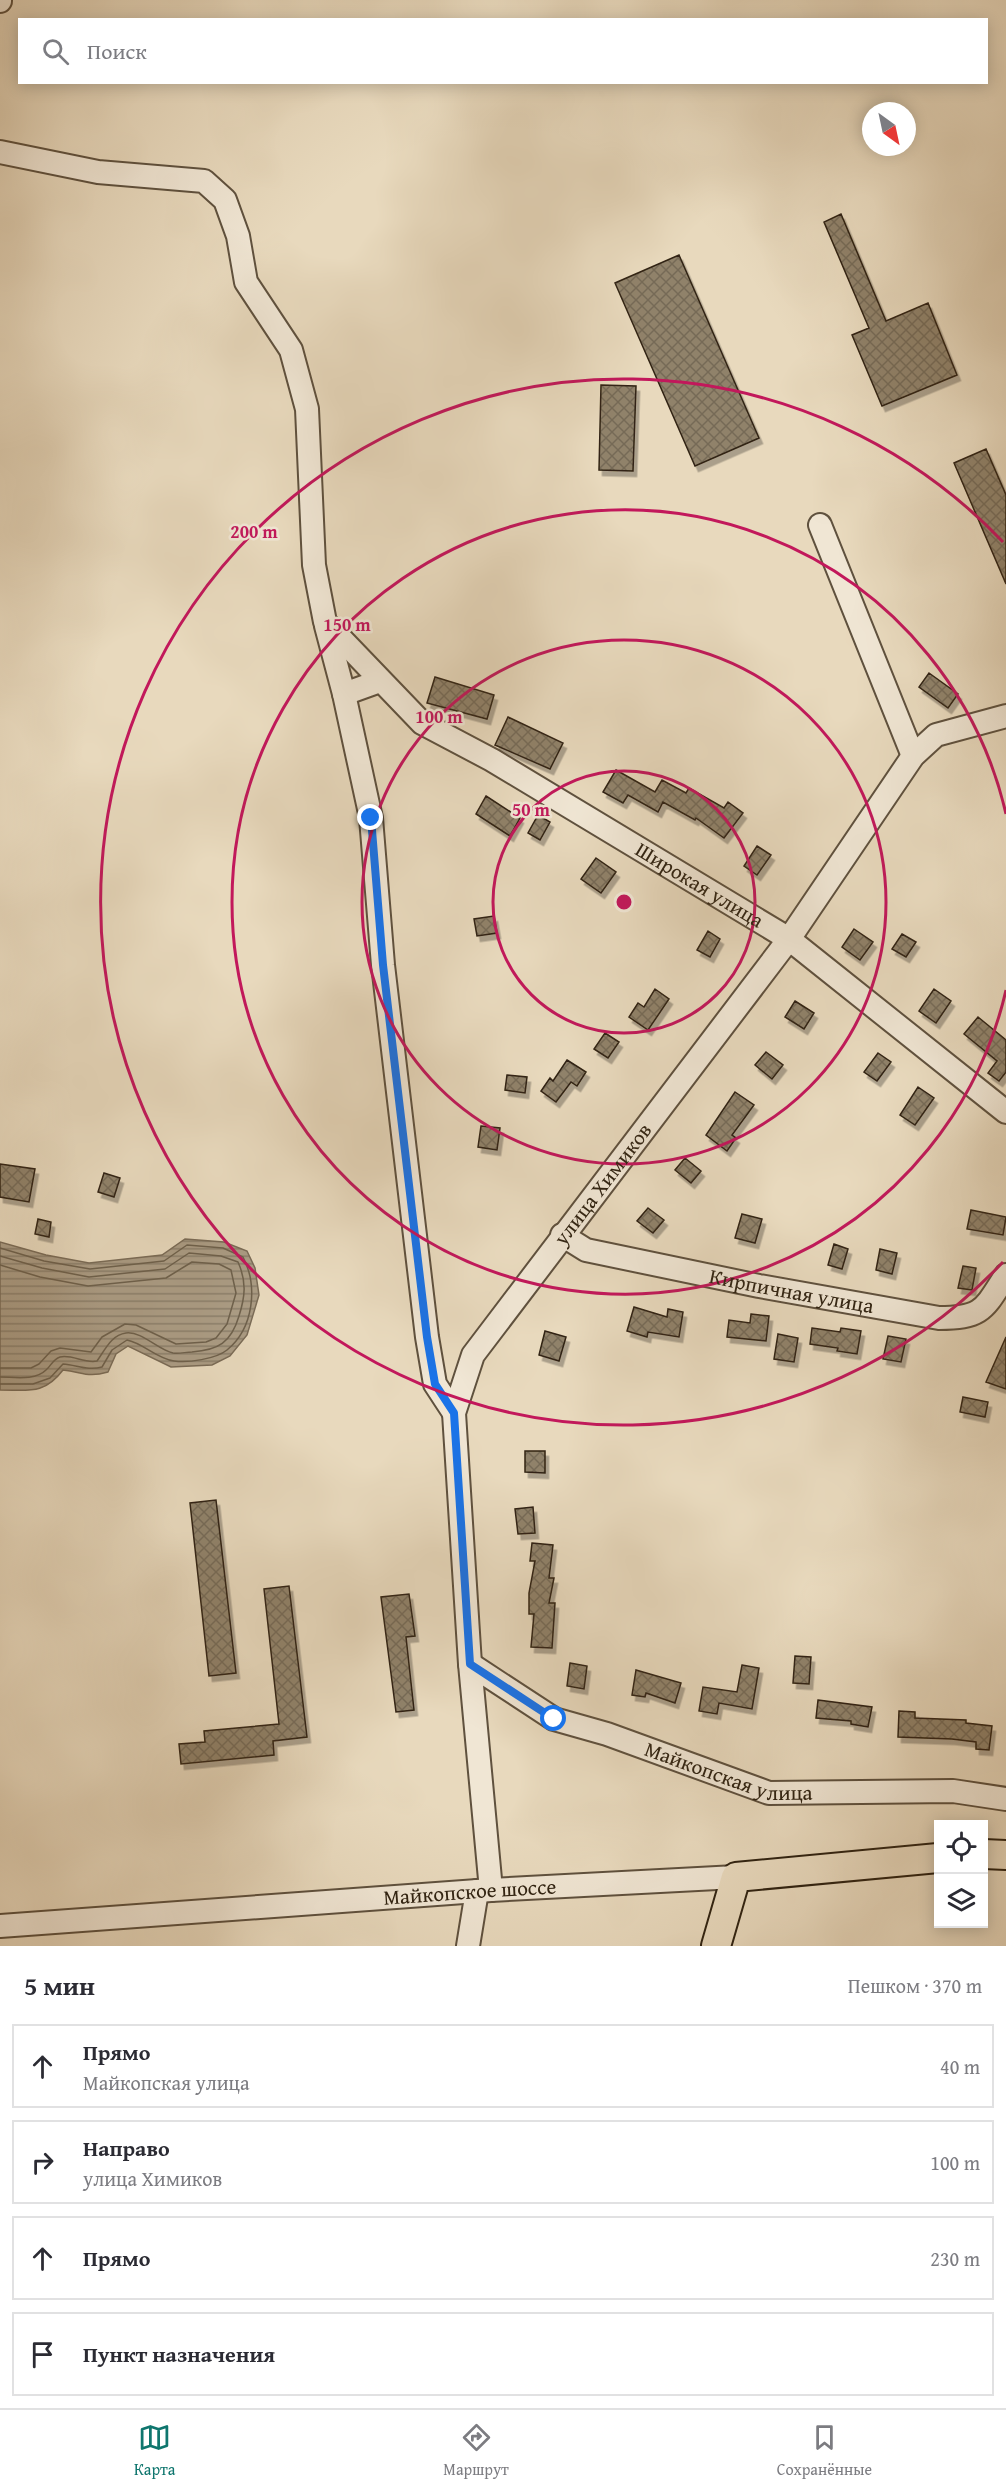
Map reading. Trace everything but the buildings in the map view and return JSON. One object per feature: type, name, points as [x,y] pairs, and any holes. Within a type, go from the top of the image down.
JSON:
[{"type":"main road","points":[[988,1854],[1006,1855]]},
{"type":"main road","name":"Майкопское шоссе","points":[[736,1877],[934,1858]]},
{"type":"main road","points":[[716,1946],[736,1877]]},
{"type":"street","points":[[0,152],[99,172],[204,181],[225,200],[238,236],[246,282],[291,350],[307,409],[314,565],[371,818],[383,965],[427,1337],[435,1384],[454,1413]]},
{"type":"street","points":[[820,525],[913,756]]},
{"type":"street","name":"Широкая улица","points":[[325,622],[422,723],[492,760],[789,939],[1006,1112]]},
{"type":"street","points":[[344,694],[380,681]]},
{"type":"street","name":"улица Химиков","points":[[468,1946],[484,1891],[454,1413],[472,1355],[789,939],[913,756],[936,735],[1006,716]]},
{"type":"street","name":"Кирпичная улица","points":[[562,1235],[586,1250],[759,1286],[939,1318],[964,1318],[984,1309],[1006,1275]]},
{"type":"street","name":"Майкопская улица","points":[[470,1664],[554,1719],[607,1734],[769,1793],[953,1791],[1006,1798]]},
{"type":"street","name":"Майкопское шоссе","points":[[0,1926],[484,1891],[736,1877]]},
{"type":"water","points":[[185,1239],[224,1242],[247,1251],[255,1268],[259,1295],[247,1335],[230,1356],[212,1365],[171,1367],[128,1346],[116,1354],[108,1372],[90,1375],[63,1370],[49,1384],[42,1387],[28,1390],[0,1390],[0,1242],[46,1255],[89,1263],[162,1255]]},
{"type":"route","points":[[371,818],[383,965],[427,1337],[435,1384],[454,1413],[470,1664],[554,1719]]}]
